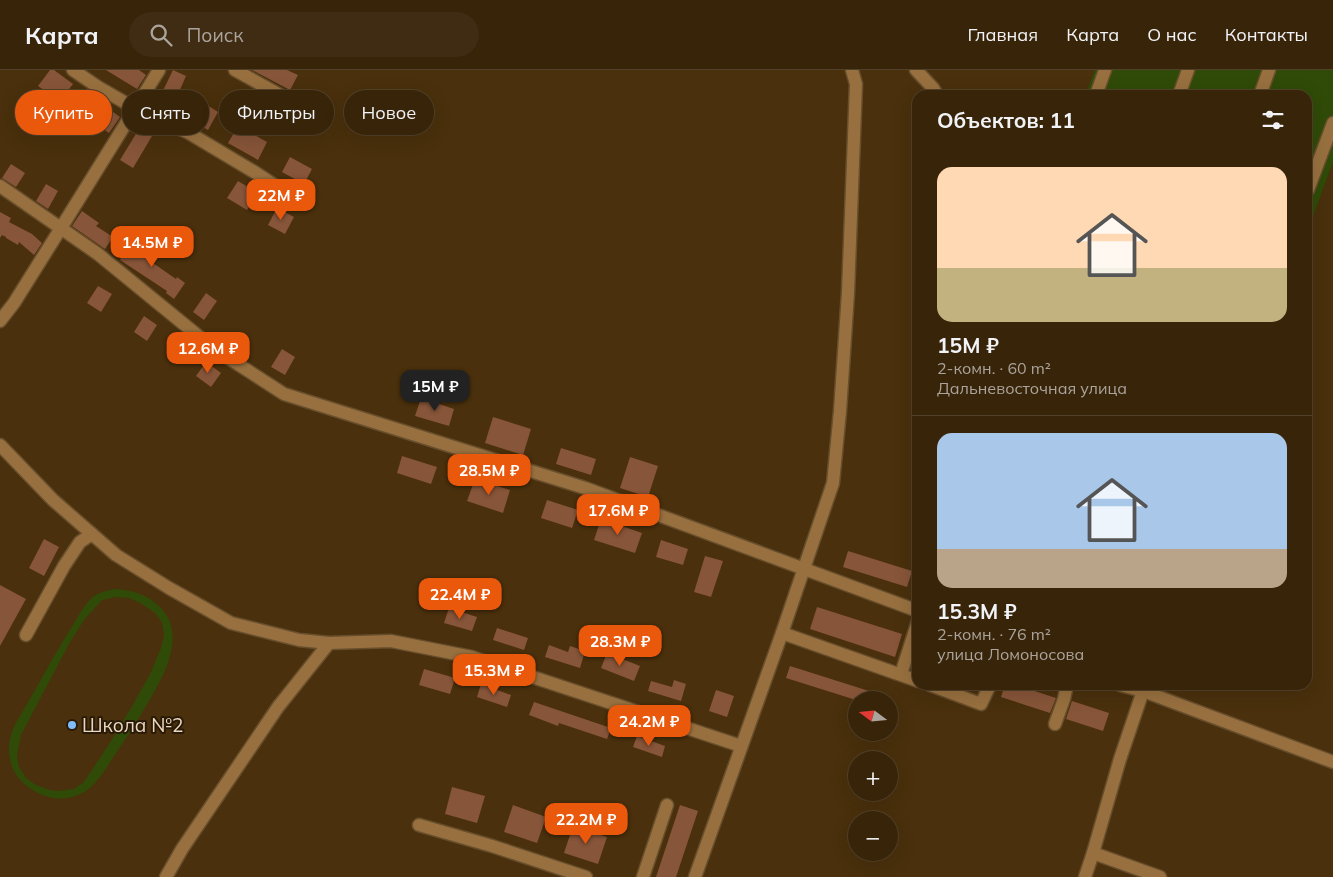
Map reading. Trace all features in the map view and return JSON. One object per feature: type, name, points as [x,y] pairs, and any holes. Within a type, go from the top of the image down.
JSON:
[{"type":"street","points":[[73,70],[122,101]]},
{"type":"street","points":[[148,90],[160,70]]},
{"type":"street","points":[[235,70],[272,90]]},
{"type":"street","points":[[695,877],[833,483],[848,293],[856,84],[852,70]]},
{"type":"street","points":[[916,70],[933,90]]},
{"type":"street","points":[[1098,90],[1105,70]]},
{"type":"street","points":[[1181,90],[1188,70]]},
{"type":"street","points":[[1262,90],[1269,70]]},
{"type":"street","points":[[1312,179],[1333,123]]},
{"type":"street","points":[[0,321],[14,302],[122,131]]},
{"type":"street","points":[[192,135],[294,198]]},
{"type":"street","points":[[0,186],[98,254],[213,348],[284,394],[585,488],[912,609]]},
{"type":"street","points":[[0,445],[53,500],[116,555],[231,623],[299,640],[329,643],[391,641],[472,657],[741,746]]},
{"type":"street","points":[[26,635],[64,566],[80,542],[92,534]]},
{"type":"street","points":[[782,633],[912,678]]},
{"type":"street","points":[[900,674],[912,639]]},
{"type":"street","points":[[166,877],[182,848],[278,708],[329,643]]},
{"type":"street","points":[[944,690],[982,704],[988,690]]},
{"type":"street","points":[[1055,724],[1066,690]]},
{"type":"street","points":[[1085,877],[1120,759],[1143,690]]},
{"type":"street","points":[[1149,690],[1333,762]]},
{"type":"street","points":[[644,877],[667,805]]},
{"type":"street","points":[[420,825],[586,877]]},
{"type":"street","points":[[1093,853],[1160,877]]},
{"type":"green space","points":[[1095,70],[1333,70],[1333,162],[1312,219],[1312,90],[1087,90]]},
{"type":"green space","points":[[114,589],[127,590],[139,594],[150,599],[161,608],[169,621],[173,634],[168,664],[139,718],[94,784],[82,793],[60,799],[37,793],[20,779],[10,761],[10,739],[14,727],[87,603],[100,593]],"holes":[[[115,597],[129,598],[155,613],[162,622],[164,635],[161,648],[150,674],[111,741],[84,782],[74,789],[59,791],[36,785],[26,778],[19,767],[17,755],[21,735],[70,642],[84,620],[102,600]]]},
{"type":"building","points":[[50,70],[54,70],[73,84],[68,90],[44,90],[38,86]]},
{"type":"building","points":[[106,70],[139,70],[146,75],[137,89]]},
{"type":"building","points":[[173,70],[186,76],[180,90],[163,90]]},
{"type":"building","points":[[252,70],[287,70],[298,75],[290,90]]},
{"type":"building","points":[[209,106],[218,112],[209,128]]},
{"type":"building","points":[[112,111],[120,117],[112,129]]},
{"type":"building","points":[[135,135],[153,135],[133,168],[120,160]]},
{"type":"building","points":[[233,135],[254,135],[267,142],[258,160],[228,143]]},
{"type":"building","points":[[290,157],[312,169],[304,184],[282,172]]},
{"type":"building","points":[[11,164],[25,173],[16,187],[2,178]]},
{"type":"building","points":[[238,181],[258,193],[247,210],[227,198]]},
{"type":"building","points":[[46,184],[58,191],[48,209],[36,201]]},
{"type":"building","points":[[277,208],[294,217],[285,234],[268,225]]},
{"type":"building","points":[[82,211],[99,223],[96,226],[113,237],[105,249],[72,226]]},
{"type":"building","points":[[0,212],[11,218],[9,222],[32,234],[42,243],[34,255],[19,242],[18,245],[2,235],[0,238]]},
{"type":"building","points":[[146,241],[161,251],[153,263],[185,283],[174,299],[166,293],[167,291],[120,260],[129,246],[138,252]]},
{"type":"building","points":[[98,286],[112,294],[101,312],[87,303]]},
{"type":"building","points":[[206,293],[217,301],[204,320],[193,312]]},
{"type":"building","points":[[144,316],[157,325],[147,341],[134,332]]},
{"type":"building","points":[[282,349],[295,357],[285,375],[271,367]]},
{"type":"building","points":[[206,362],[221,373],[211,387],[196,376]]},
{"type":"building","points":[[421,398],[454,409],[449,426],[415,416]]},
{"type":"building","points":[[493,417],[531,429],[523,455],[485,443]]},
{"type":"building","points":[[561,448],[596,459],[591,475],[556,464]]},
{"type":"building","points":[[402,456],[437,467],[431,484],[397,473]]},
{"type":"building","points":[[630,457],[658,466],[648,497],[620,488]]},
{"type":"building","points":[[475,479],[510,490],[503,513],[467,501]]},
{"type":"building","points":[[547,500],[578,510],[572,528],[541,518]]},
{"type":"building","points":[[601,519],[642,533],[635,553],[594,540]]},
{"type":"building","points":[[44,539],[59,547],[44,576],[29,568]]},
{"type":"building","points":[[661,540],[688,549],[683,565],[656,557]]},
{"type":"building","points":[[848,551],[912,571],[907,587],[843,567]]},
{"type":"building","points":[[705,556],[723,561],[711,597],[694,592]]},
{"type":"building","points":[[0,585],[26,599],[0,646]]},
{"type":"building","points":[[817,607],[902,634],[895,657],[810,629]]},
{"type":"building","points":[[449,608],[477,617],[472,631],[444,623]]},
{"type":"building","points":[[497,628],[528,638],[524,650],[493,640]]},
{"type":"building","points":[[549,645],[568,652],[570,646],[585,651],[580,668],[545,657]]},
{"type":"building","points":[[607,653],[640,666],[634,681],[601,668]]},
{"type":"building","points":[[790,666],[869,691],[848,691],[848,697],[786,678]]},
{"type":"building","points":[[424,669],[455,678],[450,694],[419,685]]},
{"type":"building","points":[[674,680],[686,684],[681,701],[648,691],[651,681],[672,687]]},
{"type":"building","points":[[481,684],[511,695],[507,707],[477,697]]},
{"type":"building","points":[[716,690],[734,696],[727,717],[709,711]]},
{"type":"building","points":[[1003,690],[1031,690],[1056,698],[1050,713],[1001,697]]},
{"type":"building","points":[[1072,701],[1109,713],[1103,731],[1066,719]]},
{"type":"building","points":[[534,702],[611,728],[607,739],[559,723],[558,726],[529,715]]},
{"type":"building","points":[[637,736],[665,746],[662,757],[633,747]]},
{"type":"building","points":[[452,787],[485,796],[477,823],[445,814]]},
{"type":"building","points":[[513,805],[546,817],[537,843],[504,832]]},
{"type":"building","points":[[680,805],[698,811],[676,877],[656,877]]},
{"type":"building","points":[[573,826],[607,837],[598,864],[564,853]]},
{"type":"place","name":"Школа №2","points":[[72,725]]}]
